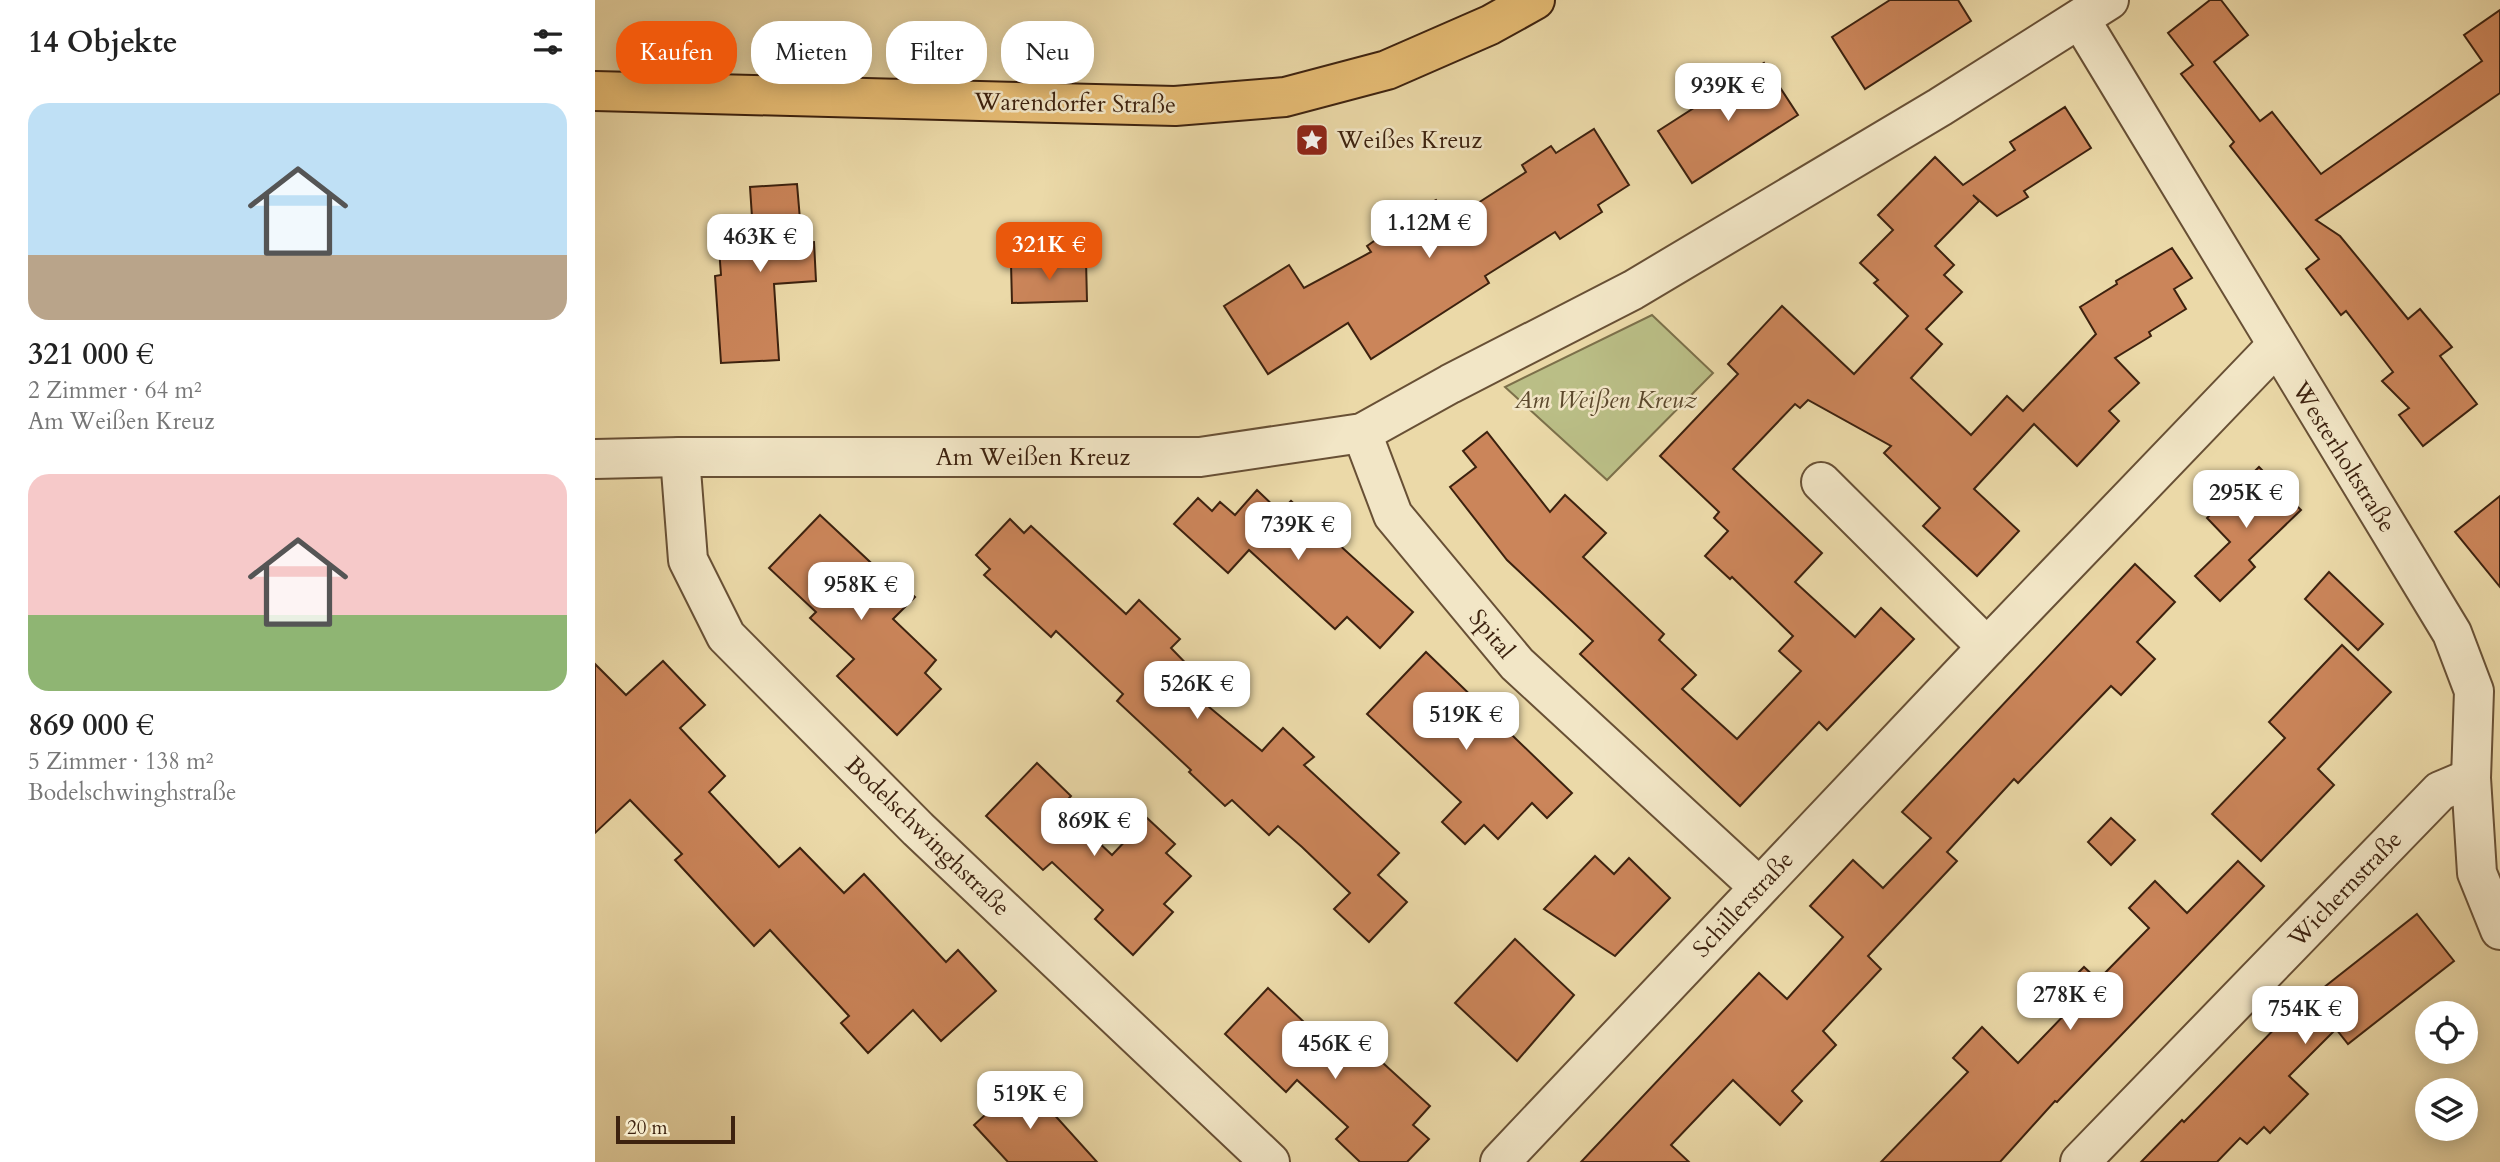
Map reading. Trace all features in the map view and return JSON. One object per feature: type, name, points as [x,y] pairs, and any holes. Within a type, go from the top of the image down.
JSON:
[{"type":"main road","name":"Warendorfer Straße","points":[[595,91],[1175,106],[1285,97],[1387,70],[1490,25],[1535,0]]},
{"type":"street","name":"Westerholtstraße","points":[[2094,10],[2276,346],[2452,633],[2474,691],[2471,778],[2477,873],[2500,930]]},
{"type":"street","name":"Am Weißen Kreuz","points":[[595,459],[1200,457],[1362,433],[1450,384],[1633,290],[1928,114],[2094,10]]},
{"type":"street","name":"Schillerstraße","points":[[1500,1162],[2276,346]]},
{"type":"street","name":"Spital","points":[[1362,433],[1393,515],[1517,664],[1759,887]]},
{"type":"street","name":"Bodelschwinghstraße","points":[[680,457],[688,560],[726,636],[918,829],[1270,1162]]},
{"type":"street","points":[[1821,482],[1987,647]]},
{"type":"street","name":"Wichernstraße","points":[[2080,1162],[2440,791],[2471,778]]},
{"type":"green space","name":"Am Weißen Kreuz","points":[[1652,315],[1713,373],[1607,480],[1505,387]]},
{"type":"building","points":[[1890,0],[1958,0],[1971,21],[1865,89],[1832,37]]},
{"type":"building","points":[[2210,0],[2221,0],[2248,35],[2214,62],[2260,121],[2272,112],[2321,174],[2482,61],[2464,35],[2500,10],[2500,93],[2316,220],[2340,236],[2408,319],[2420,309],[2452,347],[2440,356],[2477,404],[2423,446],[2399,415],[2409,408],[2382,381],[2393,372],[2346,311],[2341,315],[2306,269],[2319,259],[2230,146],[2234,142],[2181,74],[2193,65],[2168,33]]},
{"type":"building","points":[[1764,63],[1798,115],[1692,183],[1658,131]]},
{"type":"building","points":[[2065,107],[2091,148],[2024,191],[2028,197],[1997,216],[1973,195],[1979,201],[1935,246],[1954,265],[1944,275],[1962,292],[1926,329],[1942,344],[1911,378],[1971,435],[2007,396],[2023,411],[2096,334],[2080,307],[2117,284],[2116,281],[2172,248],[2192,278],[2174,289],[2186,309],[2149,332],[2151,336],[2115,358],[2139,383],[2109,411],[2119,421],[2077,466],[2034,424],[1974,489],[2019,531],[1977,576],[1923,526],[1940,508],[1884,453],[1891,446],[1808,400],[1800,408],[1795,404],[1733,469],[1822,553],[1795,582],[1855,637],[1881,608],[1914,639],[1827,730],[1819,722],[1740,806],[1580,654],[1593,641],[1507,560],[1450,487],[1476,467],[1463,451],[1487,432],[1550,512],[1565,495],[1606,533],[1583,557],[1664,634],[1659,640],[1696,675],[1682,689],[1737,739],[1801,671],[1779,651],[1793,636],[1732,577],[1730,579],[1705,556],[1728,531],[1714,518],[1719,512],[1660,456],[1738,374],[1728,364],[1782,306],[1854,374],[1908,316],[1874,283],[1878,280],[1860,263],[1893,230],[1878,215],[1935,157],[1963,185],[2015,150],[2010,142]]},
{"type":"building","points":[[1594,129],[1629,185],[1598,205],[1602,212],[1560,239],[1555,232],[1485,276],[1489,283],[1371,359],[1348,323],[1268,374],[1224,306],[1289,265],[1304,288],[1371,252],[1367,246],[1436,200],[1450,221],[1526,172],[1522,165],[1551,146],[1556,153]]},
{"type":"building","points":[[797,184],[802,243],[814,242],[816,281],[774,284],[779,360],[721,363],[715,276],[721,275],[718,235],[753,232],[750,187]]},
{"type":"building","points":[[1086,260],[1087,301],[1012,303],[1011,263]]},
{"type":"building","points":[[2259,467],[2301,510],[2249,560],[2255,567],[2220,601],[2195,576],[2230,542],[2207,518]]},
{"type":"building","points":[[1257,490],[1280,512],[1291,501],[1413,612],[1380,648],[1347,617],[1335,629],[1249,550],[1228,573],[1174,524],[1198,498],[1212,511],[1220,502],[1235,515]]},
{"type":"building","points":[[2500,496],[2500,587],[2455,532]]},
{"type":"building","points":[[820,515],[883,574],[886,571],[915,597],[893,619],[936,660],[925,673],[941,689],[897,735],[837,676],[854,659],[810,618],[816,612],[769,568]]},
{"type":"building","points":[[1010,519],[1024,533],[1031,526],[1126,614],[1139,600],[1180,639],[1171,648],[1202,680],[1191,692],[1262,751],[1283,728],[1314,757],[1304,765],[1399,853],[1378,875],[1407,902],[1369,942],[1334,909],[1350,893],[1302,847],[1278,826],[1269,835],[1232,800],[1225,806],[1189,772],[1191,770],[1117,701],[1123,694],[1056,631],[1051,637],[984,575],[990,569],[976,555]]},
{"type":"building","points":[[2135,564],[2175,602],[2137,642],[2155,659],[2121,695],[2111,686],[2018,783],[2014,779],[1947,852],[1957,861],[1868,956],[1881,969],[1823,1031],[1836,1045],[1792,1091],[1802,1101],[1780,1125],[1733,1080],[1671,1145],[1689,1162],[1581,1162],[1759,973],[1787,999],[1843,937],[1810,906],[1853,860],[1883,888],[1931,838],[1902,812]]},
{"type":"building","points":[[2329,572],[2383,624],[2358,650],[2305,599]]},
{"type":"building","points":[[2342,645],[2391,692],[2318,769],[2334,785],[2261,861],[2212,814],[2285,738],[2269,722]]},
{"type":"building","points":[[1426,652],[1572,793],[1547,818],[1532,803],[1498,839],[1484,825],[1465,844],[1442,822],[1461,802],[1367,714]]},
{"type":"building","points":[[663,661],[705,705],[680,728],[725,776],[709,792],[779,867],[800,848],[844,893],[864,874],[946,962],[958,950],[996,991],[941,1041],[913,1010],[868,1053],[841,1023],[849,1016],[770,930],[754,946],[675,860],[682,854],[630,800],[595,833],[595,664],[626,695]]},
{"type":"building","points":[[1037,763],[1071,796],[1061,807],[1112,855],[1147,818],[1175,844],[1166,853],[1191,876],[1164,904],[1173,912],[1133,955],[1095,919],[1103,910],[1052,862],[1043,870],[986,816]]},
{"type":"building","points":[[2111,818],[2135,840],[2111,865],[2088,842]]},
{"type":"building","points":[[1595,856],[1614,874],[1629,858],[1670,898],[1615,956],[1544,909]]},
{"type":"building","points":[[2238,861],[2264,886],[2057,1102],[2055,1101],[2000,1162],[1881,1162],[1968,1072],[1953,1058],[1982,1027],[2018,1063],[2070,1009],[2056,995],[2084,967],[2098,980],[2149,928],[2129,908],[2155,881],[2187,913]]},
{"type":"building","points":[[2417,914],[2454,961],[2348,1044],[2336,1029],[2289,1076],[2308,1094],[2270,1133],[2264,1127],[2247,1144],[2240,1138],[2217,1162],[2141,1162],[2182,1120],[2184,1122],[2285,1018]]},
{"type":"building","points":[[1515,939],[1574,995],[1517,1061],[1455,1003]]},
{"type":"building","points":[[1268,988],[1344,1060],[1361,1043],[1430,1106],[1413,1125],[1429,1139],[1407,1162],[1360,1162],[1336,1139],[1348,1127],[1297,1080],[1286,1092],[1225,1034]]},
{"type":"building","points":[[1023,1080],[1097,1162],[1008,1162],[974,1125]]},
{"type":"place","name":"Weißes Kreuz","points":[[1312,140]]}]
